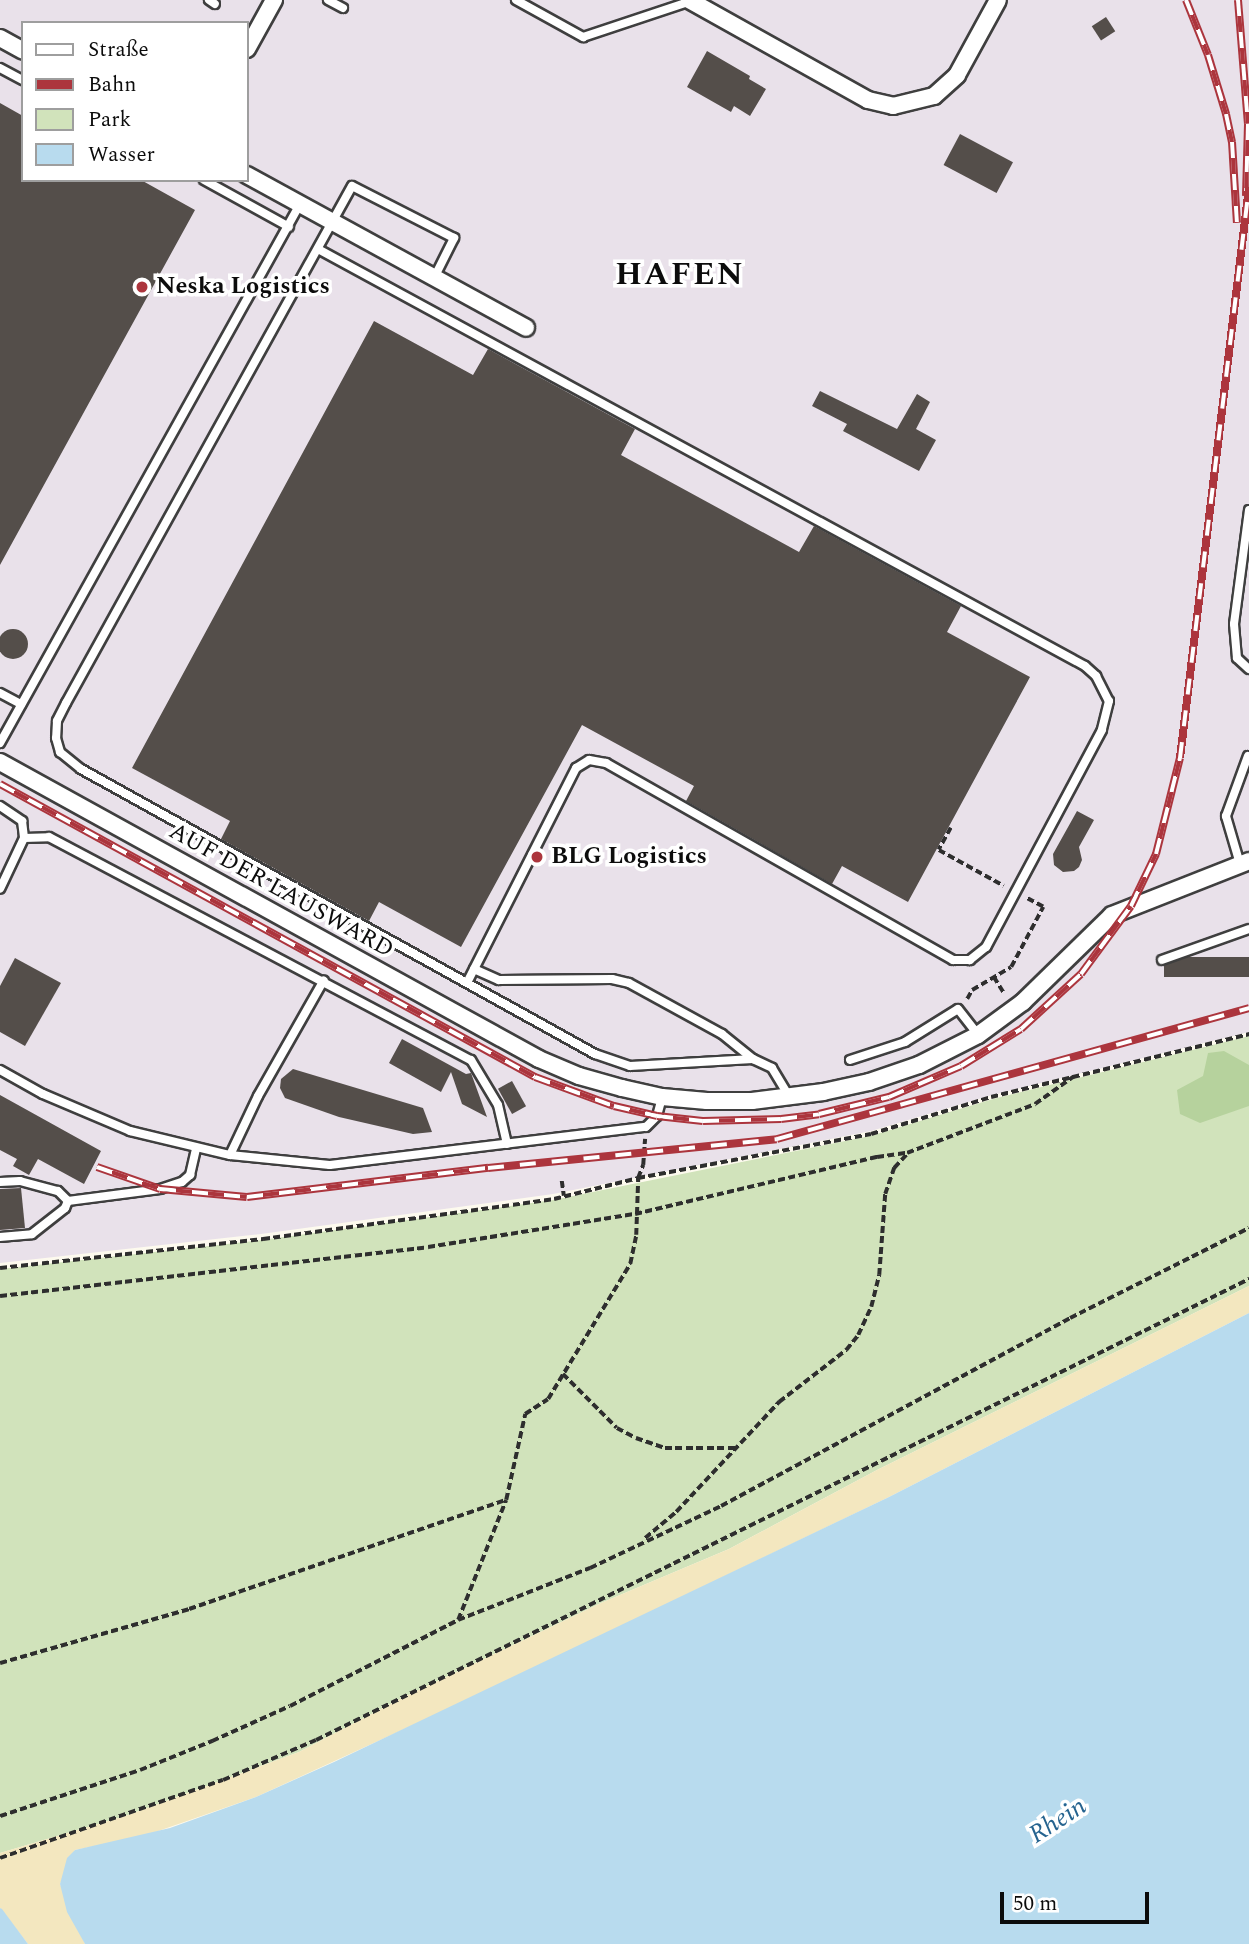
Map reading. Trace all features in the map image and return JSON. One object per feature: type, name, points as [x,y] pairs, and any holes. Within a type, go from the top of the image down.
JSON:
[{"type":"street","points":[[248,47],[274,0]]},
{"type":"street","points":[[690,1],[868,100],[893,106],[934,96],[957,75],[998,0]]},
{"type":"street","points":[[0,38],[21,50]]},
{"type":"street","points":[[248,176],[526,328]]},
{"type":"street","name":"AUF DER LAUSWARD","points":[[0,762],[539,1059],[579,1076],[662,1097],[727,1101],[790,1098],[881,1078],[919,1065],[978,1035],[1044,983],[1112,915],[1245,863]]},
{"type":"lane","points":[[328,0],[343,8]]},
{"type":"lane","points":[[516,0],[583,37],[690,1]]},
{"type":"lane","points":[[0,68],[21,79]]},
{"type":"lane","points":[[208,182],[289,227]]},
{"type":"lane","points":[[434,278],[454,238],[352,186],[66,703],[57,721],[56,738],[60,752],[81,769],[594,1054],[630,1066],[753,1059]]},
{"type":"lane","points":[[0,743],[300,204]]},
{"type":"lane","points":[[318,249],[1085,666],[1096,677],[1109,701],[1102,730],[986,947],[970,960],[953,960],[606,763],[589,760],[576,768],[467,983]]},
{"type":"lane","points":[[1249,510],[1234,624],[1237,659],[1249,669]]},
{"type":"lane","points":[[0,693],[22,704]]},
{"type":"lane","points":[[1245,863],[1226,816],[1248,756]]},
{"type":"lane","points":[[0,806],[22,821],[24,838],[0,889]]},
{"type":"lane","points":[[24,838],[49,837],[471,1060],[498,1105],[508,1144]]},
{"type":"lane","points":[[1161,960],[1249,929]]},
{"type":"lane","points":[[474,969],[499,980],[612,979],[629,983],[722,1034],[753,1059],[772,1068],[790,1098]]},
{"type":"lane","points":[[230,1155],[258,1097],[324,980]]},
{"type":"lane","points":[[850,1060],[905,1042],[958,1009],[978,1035]]},
{"type":"lane","points":[[0,1070],[99,1120],[196,1148],[230,1155],[330,1165],[646,1127],[657,1115],[662,1097]]},
{"type":"lane","points":[[68,1201],[160,1189],[182,1182],[190,1175],[196,1148]]},
{"type":"lane","points":[[0,1182],[20,1181],[58,1191],[68,1201]]},
{"type":"lane","points":[[0,1237],[32,1234],[65,1208],[68,1201]]},
{"type":"path","points":[[0,1268],[263,1239],[564,1196],[638,1178],[871,1134],[1074,1076],[1249,1034]]},
{"type":"path","points":[[0,1296],[414,1249],[635,1214],[877,1157],[907,1153],[1035,1104],[1074,1076]]},
{"type":"path","points":[[458,1620],[506,1500],[525,1413],[548,1399],[630,1264],[636,1235],[638,1178],[645,1155],[646,1127]]},
{"type":"path","points":[[640,1542],[676,1512],[779,1402],[846,1350],[858,1335],[871,1307],[879,1275],[885,1194],[894,1168],[907,1153]]},
{"type":"path","points":[[562,1181],[564,1196]]},
{"type":"path","points":[[0,1816],[140,1770],[212,1741],[290,1706],[458,1620],[533,1592],[721,1506],[1070,1318],[1249,1228]]},
{"type":"path","points":[[0,1858],[223,1780],[316,1740],[1249,1279]]},
{"type":"path","points":[[564,1374],[617,1428],[636,1438],[664,1448],[736,1448]]},
{"type":"path","points":[[0,1663],[189,1609],[506,1500]]},
{"type":"shaded area","points":[[0,0],[1249,0],[1249,1032],[989,1096],[871,1131],[553,1194],[261,1234],[0,1263]]},
{"type":"green space","points":[[1249,1036],[1249,1286],[877,1470],[729,1549],[601,1603],[402,1698],[299,1752],[128,1815],[0,1853],[0,1269],[262,1240],[553,1200],[870,1136],[993,1099]]},
{"type":"green space","points":[[1224,1051],[1249,1065],[1249,1106],[1200,1123],[1180,1114],[1177,1090],[1203,1076],[1208,1053]]},
{"type":"sand","points":[[1249,1286],[1249,1313],[889,1497],[472,1698],[256,1797],[141,1837],[75,1850],[60,1884],[85,1944],[28,1944],[0,1908],[0,1853],[128,1815],[299,1752],[402,1698],[601,1603],[729,1549],[877,1470]]},
{"type":"water","name":"Rhein","points":[[1249,1313],[1249,1944],[85,1944],[67,1912],[60,1884],[67,1858],[75,1850],[170,1828],[256,1797],[334,1762],[889,1497]]},
{"type":"water","points":[[0,1908],[2,1909],[28,1944],[0,1944]]},
{"type":"building","points":[[1106,17],[1115,31],[1101,41],[1092,26]]},
{"type":"building","points":[[707,51],[750,76],[749,79],[766,89],[750,116],[734,106],[731,112],[687,87]]},
{"type":"building","points":[[0,103],[21,115],[21,182],[145,182],[195,210],[0,565]]},
{"type":"building","points":[[960,134],[1013,162],[997,193],[944,165]]},
{"type":"building","points":[[374,321],[473,375],[488,349],[635,429],[621,455],[799,552],[814,526],[961,606],[947,632],[1030,677],[908,902],[842,866],[832,884],[686,801],[694,786],[582,725],[461,947],[379,902],[369,921],[221,839],[230,821],[132,768]]},
{"type":"building","points":[[820,391],[897,429],[917,394],[930,402],[916,429],[936,440],[919,471],[843,431],[847,424],[812,406]]},
{"type":"building","points":[[7,630],[19,630],[27,638],[27,650],[19,658],[7,658],[-1,650],[-1,638]]},
{"type":"building","points":[[1077,811],[1094,820],[1079,847],[1082,860],[1079,867],[1074,871],[1063,872],[1054,865],[1053,854]]},
{"type":"building","points":[[1164,957],[1249,957],[1249,977],[1164,977]]},
{"type":"building","points":[[15,958],[61,983],[25,1046],[0,1032],[0,986]]},
{"type":"building","points":[[402,1039],[466,1074],[471,1073],[487,1117],[462,1104],[451,1072],[441,1092],[389,1063]]},
{"type":"building","points":[[293,1069],[423,1108],[432,1132],[413,1134],[339,1117],[285,1098],[280,1088],[281,1079]]},
{"type":"building","points":[[512,1081],[526,1106],[512,1114],[498,1089]]},
{"type":"building","points":[[0,1095],[101,1151],[84,1184],[38,1159],[29,1175],[13,1166],[17,1159],[0,1150]]},
{"type":"building","points":[[21,1188],[25,1228],[0,1230],[0,1189]]},
{"type":"railway","points":[[1186,0],[1208,55],[1226,114],[1232,142],[1237,223]]},
{"type":"railway","points":[[1238,0],[1248,124],[1246,196]]},
{"type":"railway","points":[[0,784],[535,1077],[614,1106],[657,1116],[703,1121],[781,1119],[819,1114],[889,1097],[961,1066],[1021,1029],[1081,974],[1131,906],[1156,854],[1180,758],[1249,187]]},
{"type":"railway","points":[[97,1167],[160,1189],[247,1197],[488,1168],[777,1139],[1249,1008]]},
{"type":"place","name":"Neska Logistics","points":[[142,287]]},
{"type":"place","name":"BLG Logistics","points":[[537,857]]},
{"type":"district","name":"HAFEN","points":[[680,275]]}]
